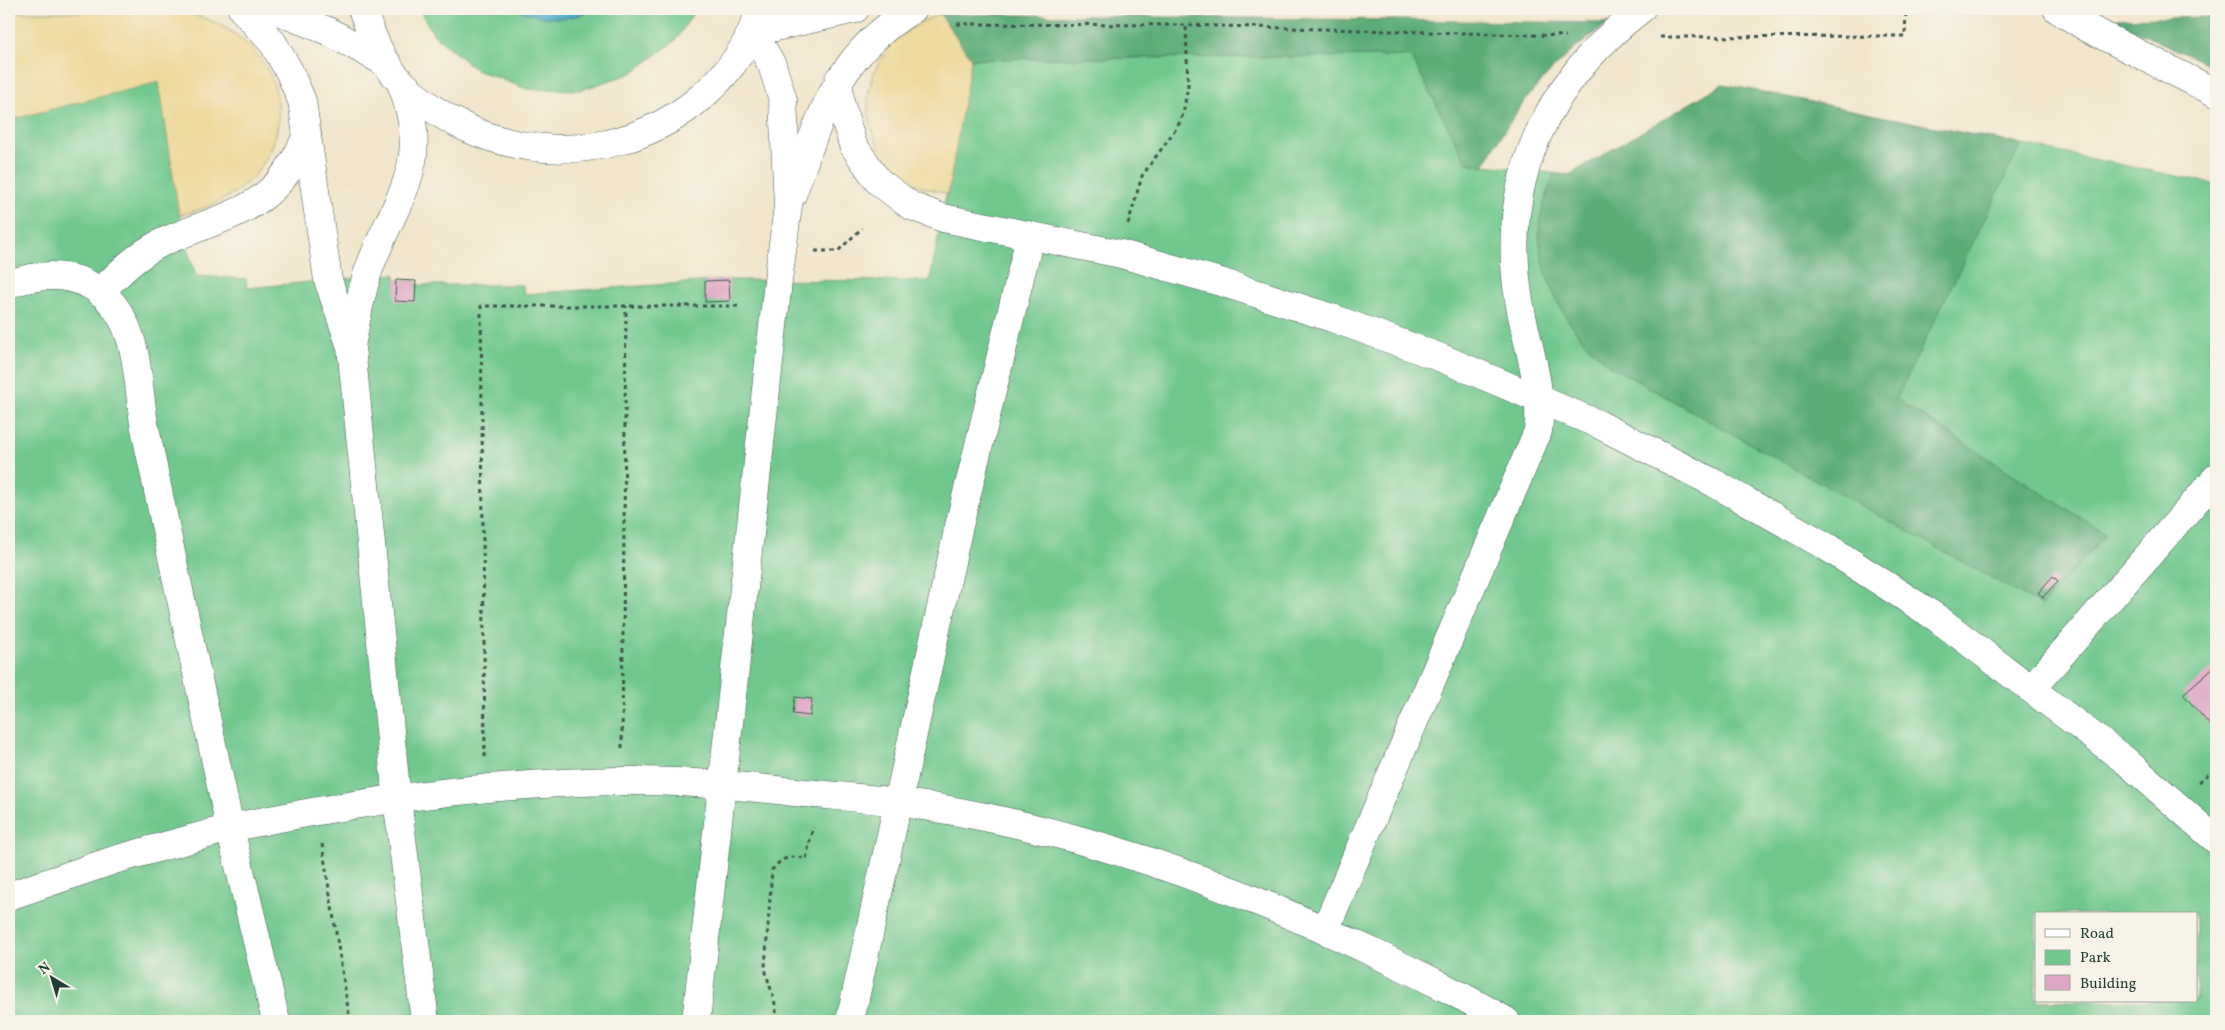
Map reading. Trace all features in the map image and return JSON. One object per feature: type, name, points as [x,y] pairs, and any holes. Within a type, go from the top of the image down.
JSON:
[{"type":"street","points":[[242,9],[273,43],[289,71],[302,101],[328,280],[351,347],[397,799],[425,1021]]},
{"type":"street","points":[[272,9],[328,31],[394,73],[428,106],[460,126],[496,140],[533,148],[571,150],[608,145],[644,133],[678,115],[708,92],[734,64],[757,20]]},
{"type":"street","points":[[351,347],[366,276],[410,179],[413,159],[412,119],[394,73],[370,31],[362,9]]},
{"type":"street","points":[[757,20],[855,9]]},
{"type":"street","points":[[788,206],[827,101],[839,79],[854,58],[872,39],[892,21],[912,9]]},
{"type":"street","points":[[1325,930],[1389,776],[1534,442],[1539,420],[1535,368],[1519,302],[1514,269],[1514,236],[1517,203],[1539,128],[1569,81],[1607,37],[1640,9]]},
{"type":"street","points":[[2057,9],[2084,26],[2216,93]]},
{"type":"street","points":[[696,1021],[721,784],[788,206],[783,100],[757,20]]},
{"type":"street","points":[[839,79],[842,109],[853,145],[878,181],[895,196],[911,206],[943,218],[1122,254],[1224,283],[1332,318],[1439,357],[1598,424],[1714,483],[1827,547],[1936,618],[2126,761],[2216,840]]},
{"type":"street","points":[[100,292],[140,255],[163,242],[239,213],[257,202],[288,173],[299,154],[306,134]]},
{"type":"street","points":[[850,1021],[958,530],[1030,237]]},
{"type":"street","points":[[9,284],[30,276],[55,275],[79,280],[100,292],[116,309],[128,329],[145,430],[230,828],[276,1021]]},
{"type":"street","points":[[2031,689],[2216,478]]},
{"type":"street","points":[[9,896],[114,860],[230,828],[317,810],[486,788],[621,781],[721,784],[898,802],[990,818],[1080,840],[1177,870],[1255,899],[1412,971],[1506,1021]]},
{"type":"path","points":[[1657,37],[1905,36],[1906,9]]},
{"type":"path","points":[[956,24],[1186,25],[1607,37]]},
{"type":"path","points":[[1122,254],[1142,176],[1178,126],[1184,114],[1188,86],[1186,25]]},
{"type":"path","points":[[782,252],[838,251],[862,228]]},
{"type":"path","points":[[486,788],[481,306],[775,306]]},
{"type":"path","points":[[621,781],[626,306]]},
{"type":"path","points":[[776,1021],[776,1002],[764,967],[772,870],[783,859],[799,857],[806,859],[813,827]]},
{"type":"path","points":[[322,843],[350,1021]]},
{"type":"green space","points":[[419,9],[696,9],[676,40],[632,73],[581,90],[527,89],[476,70],[434,35]]},
{"type":"green space","points":[[940,14],[1609,23],[1588,38],[1537,86],[1509,123],[1484,166],[1467,163],[1411,56],[971,59]]},
{"type":"green space","points":[[2216,17],[2216,68],[2110,19]]},
{"type":"green space","points":[[1411,56],[1467,163],[1569,175],[1723,84],[2216,184],[2216,1021],[9,1021],[9,120],[159,81],[183,235],[196,276],[246,279],[247,288],[395,274],[396,280],[416,281],[416,285],[523,285],[524,294],[729,280],[930,281],[971,59]]},
{"type":"green space","points":[[1723,84],[2021,145],[1896,399],[2106,534],[2042,606],[1612,367],[1587,345],[1568,320],[1547,277],[1540,241],[1539,226],[1541,216],[1554,174],[1569,175]]},
{"type":"sand","points":[[9,12],[183,12],[225,28],[255,52],[273,82],[278,115],[272,147],[253,176],[222,200],[179,215],[159,82],[9,120]]},
{"type":"sand","points":[[940,14],[971,59],[948,194],[913,183],[903,178],[894,169],[877,143],[870,122],[868,101],[871,82],[878,64],[889,48],[903,34],[920,23]]},
{"type":"water","points":[[517,9],[593,9],[575,16],[555,18],[535,15]]},
{"type":"building","points":[[396,280],[416,281],[415,302],[395,301]]},
{"type":"building","points":[[729,280],[730,301],[705,302],[705,281]]},
{"type":"building","points":[[2053,576],[2058,581],[2043,597],[2038,593]]},
{"type":"building","points":[[2216,665],[2216,732],[2183,694]]},
{"type":"building","points":[[795,697],[812,699],[810,716],[793,714]]}]
